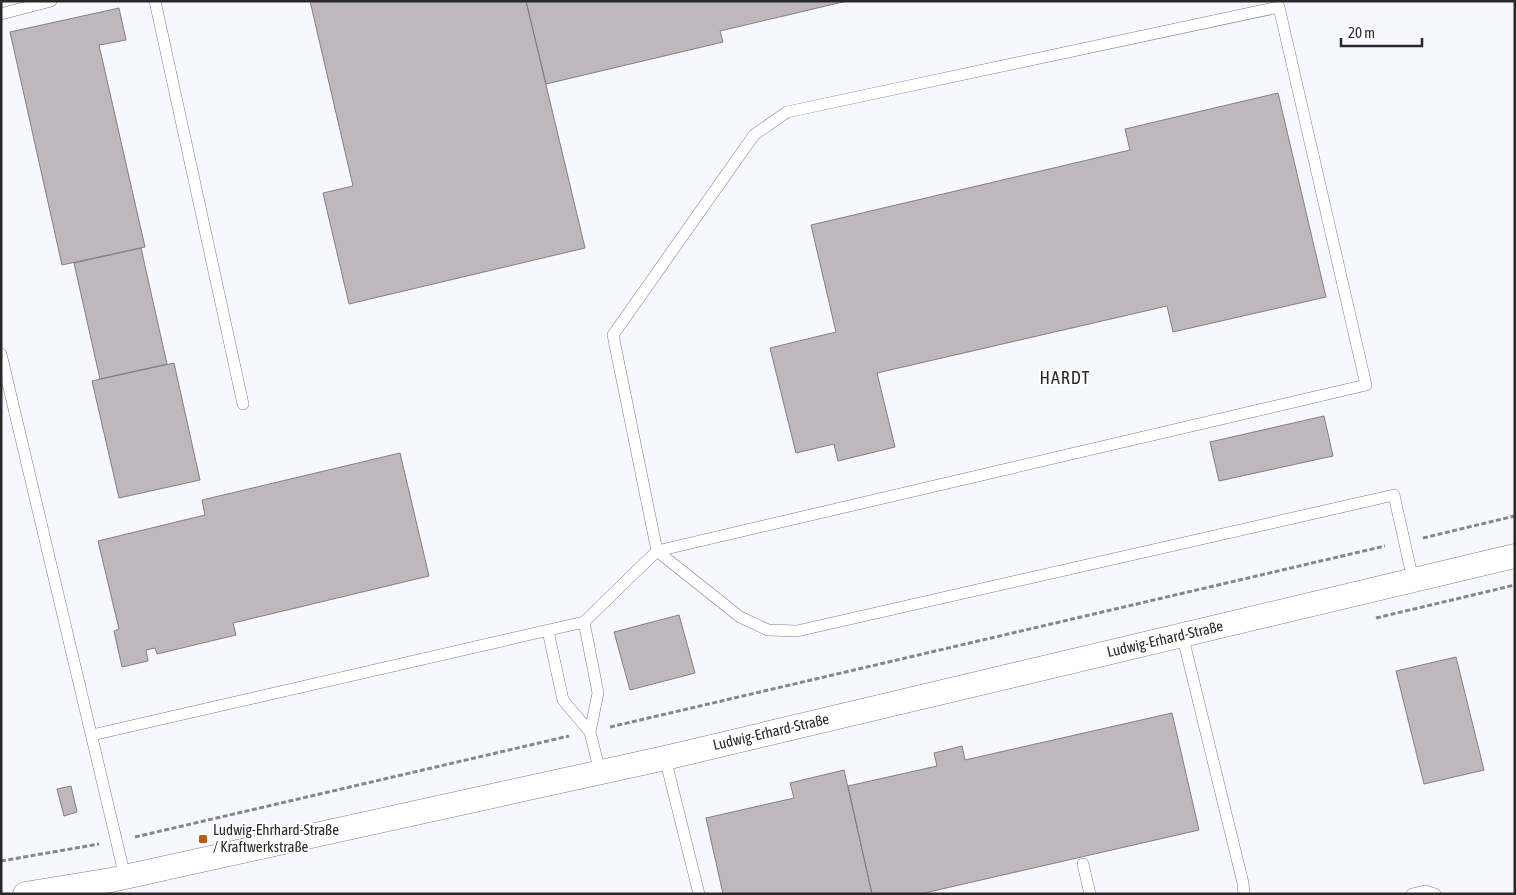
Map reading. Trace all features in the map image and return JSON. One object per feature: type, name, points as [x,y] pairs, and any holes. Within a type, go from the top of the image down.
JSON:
[{"type":"street","name":"Ludwig-Erhard-Straße","points":[[25,894],[117,884],[665,758],[1515,556]]},
{"type":"lane","points":[[1,14],[51,1]]},
{"type":"lane","points":[[154,1],[242,404]]},
{"type":"lane","points":[[92,735],[584,622],[656,551],[1366,385],[1279,7],[787,112],[754,135],[613,334],[656,551],[740,617],[768,630],[797,631],[1394,495],[1413,580]]},
{"type":"lane","points":[[1,354],[117,841],[117,884]]},
{"type":"lane","points":[[584,622],[598,693],[590,732],[600,772]]},
{"type":"lane","points":[[548,631],[563,700],[590,732]]},
{"type":"lane","points":[[1182,634],[1243,883],[1244,894]]},
{"type":"lane","points":[[665,758],[699,894]]},
{"type":"lane","points":[[1083,864],[1090,894]]},
{"type":"lane","points":[[1412,894],[1425,891],[1436,894]]},
{"type":"path","points":[[1,861],[117,841],[1515,516]]},
{"type":"building","points":[[310,1],[526,1],[585,248],[349,304],[323,193],[353,186]]},
{"type":"building","points":[[526,1],[847,1],[720,31],[723,42],[546,84]]},
{"type":"building","points":[[119,8],[126,40],[99,45],[145,247],[62,265],[10,32]]},
{"type":"building","points":[[1278,93],[1326,297],[1173,332],[1167,306],[877,373],[895,447],[838,461],[834,444],[796,453],[770,348],[836,332],[811,225],[1130,150],[1125,129]]},
{"type":"building","points":[[141,248],[167,364],[100,379],[74,263]]},
{"type":"building","points":[[174,363],[200,480],[119,498],[92,381]]},
{"type":"building","points":[[1324,416],[1333,456],[1219,481],[1210,442]]},
{"type":"building","points":[[400,453],[429,576],[233,623],[236,635],[157,654],[155,648],[146,650],[148,661],[122,667],[114,631],[119,629],[98,541],[205,515],[202,500]]},
{"type":"building","points":[[679,615],[695,673],[630,690],[614,632]]},
{"type":"building","points":[[1456,657],[1484,770],[1424,784],[1396,671]]},
{"type":"building","points":[[1172,713],[1199,830],[920,894],[872,894],[848,786],[937,766],[934,753],[962,746],[965,760]]},
{"type":"building","points":[[844,770],[872,894],[723,894],[706,818],[794,798],[790,783]]},
{"type":"building","points":[[71,786],[77,812],[64,816],[57,789]]},
{"type":"place","name":"Ludwig-Ehrhard-Straße / Kraftwerkstraße","points":[[203,839]]},
{"type":"district","name":"HARDT","points":[[1065,378]]}]
